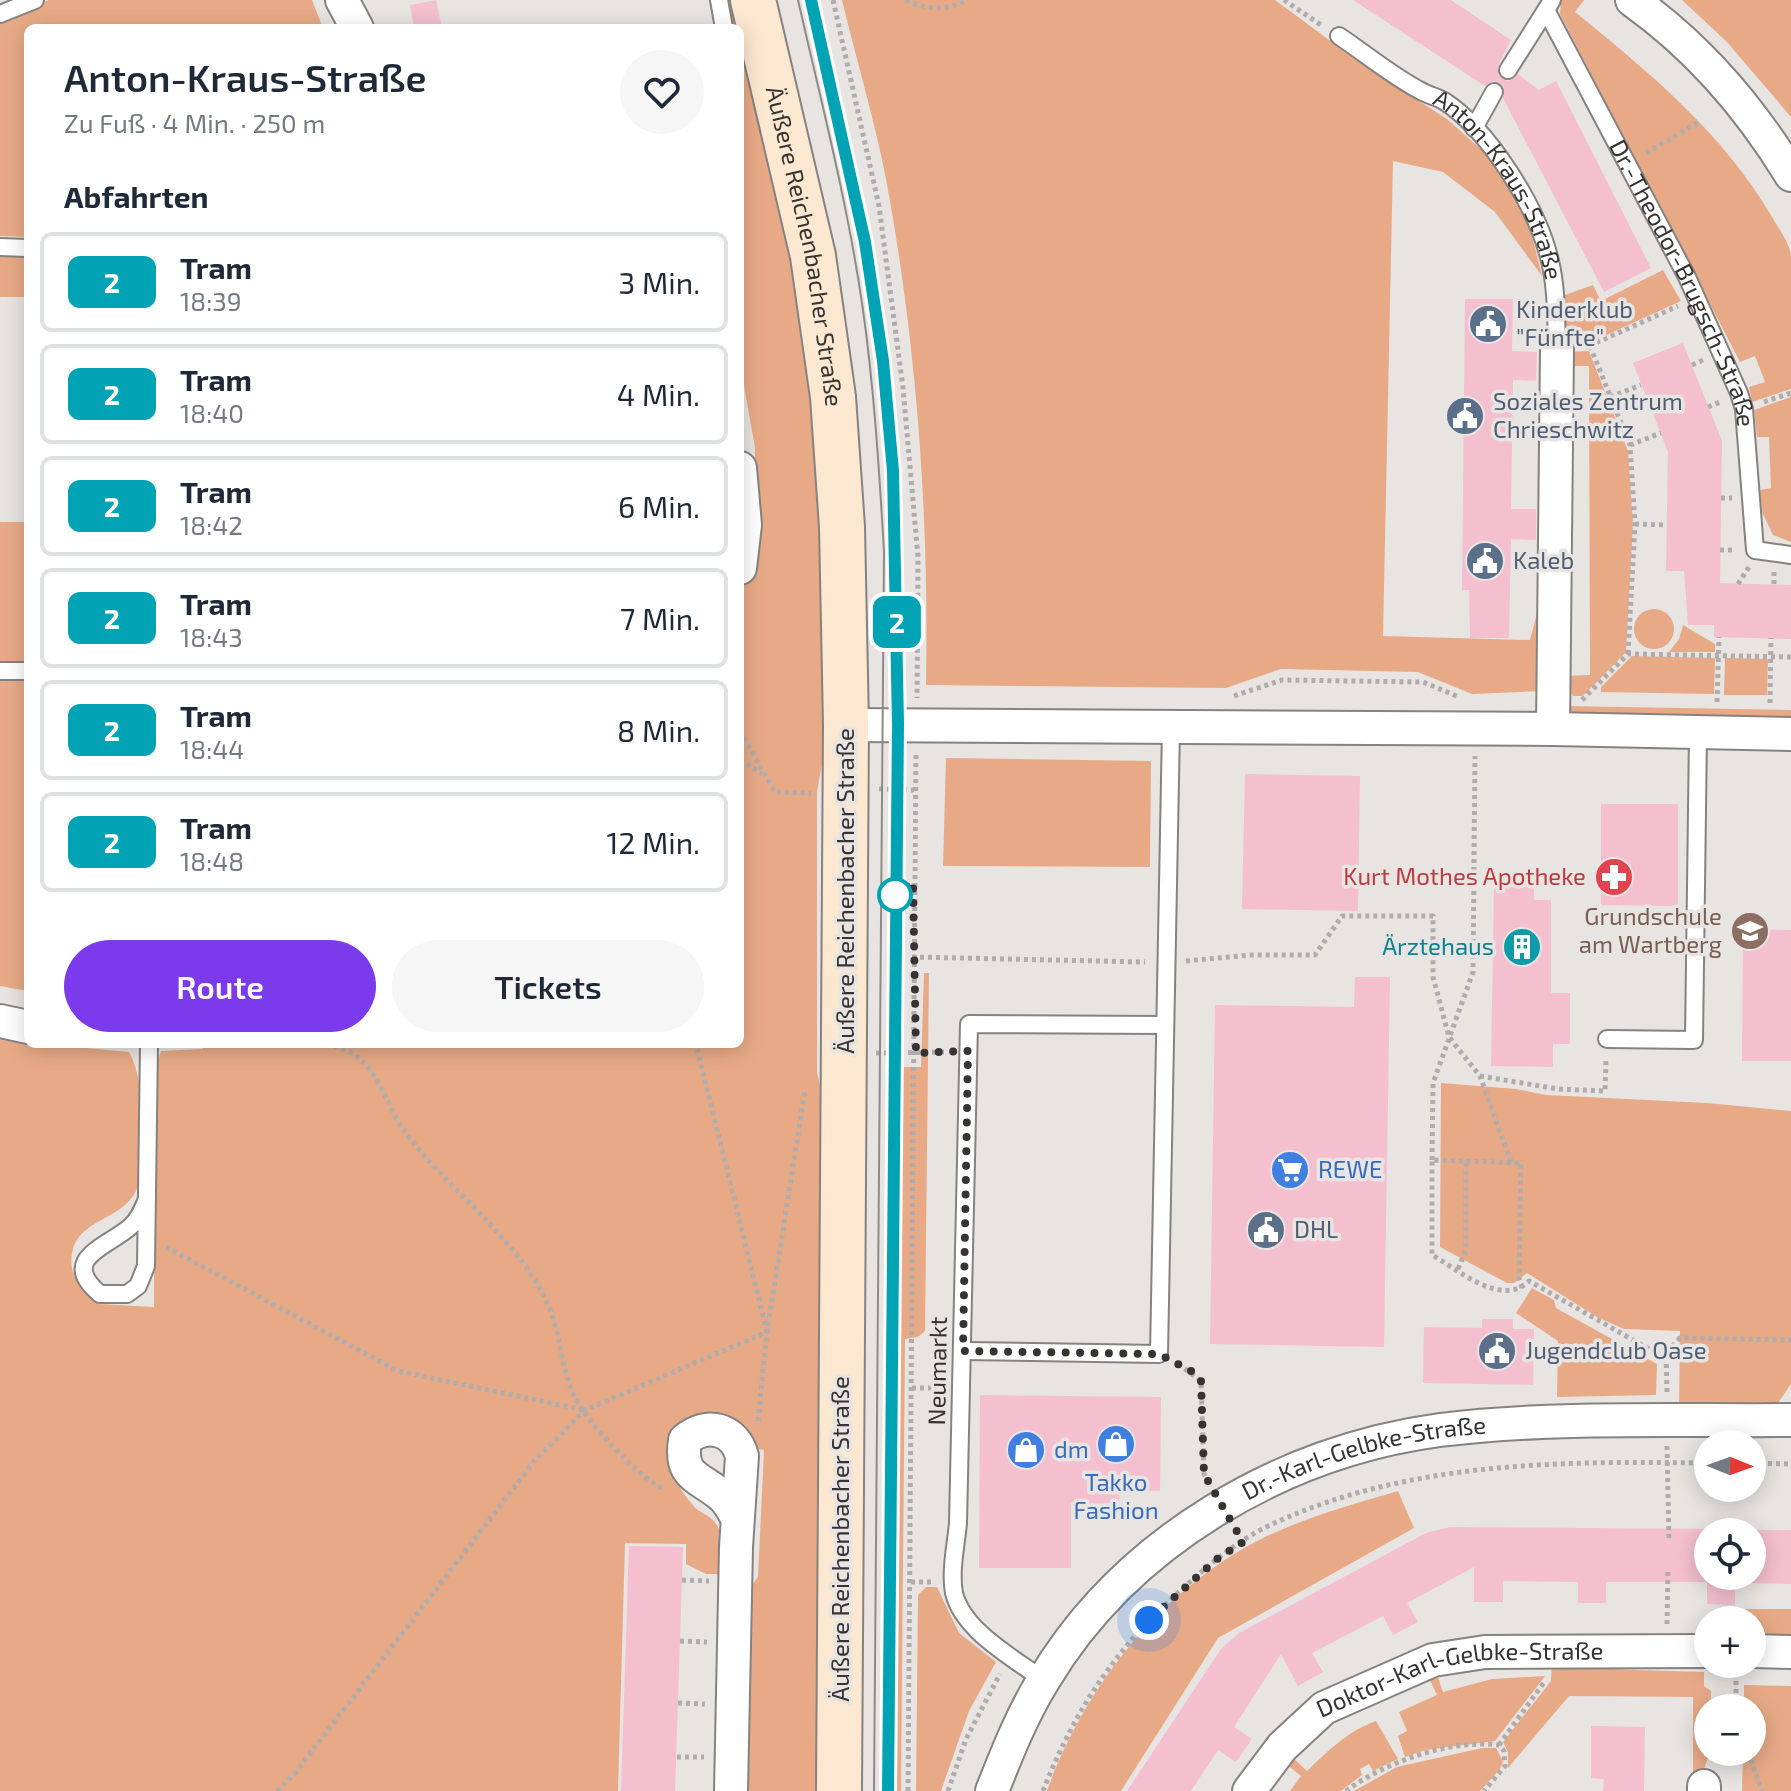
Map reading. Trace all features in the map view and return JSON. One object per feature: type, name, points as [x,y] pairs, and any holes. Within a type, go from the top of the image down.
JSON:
[{"type":"street","points":[[342,0],[355,24]]},
{"type":"street","name":"Äußere Reichenbacher Straße","points":[[753,0],[813,256],[833,397],[842,527],[846,725],[839,1791]]},
{"type":"street","points":[[1632,0],[1701,55],[1748,110],[1791,175]]},
{"type":"street","name":"Anton-Kraus-Straße","points":[[1557,349],[1562,710]]},
{"type":"street","points":[[744,514],[744,534]]},
{"type":"street","points":[[846,725],[916,709],[1171,728],[1562,710],[1700,718],[1791,734]]},
{"type":"street","points":[[0,1021],[24,1026]]},
{"type":"street","name":"Dr.-Karl-Gelbke-Straße","points":[[992,1791],[1013,1738],[1043,1680],[1124,1579],[1220,1506],[1283,1473],[1338,1452],[1439,1430],[1551,1422],[1791,1420]]},
{"type":"street","points":[[731,1791],[737,1518]]},
{"type":"street","name":"Doktor-Karl-Gelbke-Straße","points":[[1249,1791],[1282,1747],[1324,1708],[1433,1660],[1485,1652],[1694,1651]]},
{"type":"street","points":[[1766,1651],[1791,1652]]},
{"type":"lane","points":[[0,14],[35,0]]},
{"type":"lane","points":[[719,0],[723,24]]},
{"type":"lane","points":[[1508,70],[1549,5]]},
{"type":"lane","name":"Dr.-Theodor-Brugsch-Straße","points":[[1549,5],[1697,298],[1744,409],[1755,550],[1791,555]]},
{"type":"lane","name":"Anton-Kraus-Straße","points":[[1339,36],[1421,91],[1444,101],[1474,128],[1504,165],[1529,206],[1549,256],[1556,294],[1557,349]]},
{"type":"lane","points":[[1474,128],[1494,92]]},
{"type":"lane","points":[[0,247],[24,248]]},
{"type":"lane","points":[[0,671],[24,671]]},
{"type":"lane","points":[[1607,1039],[1694,1040],[1700,718]]},
{"type":"lane","points":[[963,1351],[1159,1354],[1171,728]]},
{"type":"lane","name":"Neumarkt","points":[[1043,1680],[976,1628],[955,1597],[969,1024],[1165,1025]]},
{"type":"lane","points":[[147,1199],[132,1225],[93,1250],[85,1274],[90,1286],[100,1294],[114,1296],[138,1286],[146,1266],[147,1236],[149,1048]]},
{"type":"path","points":[[833,0],[879,206],[903,388],[918,557],[912,957],[916,1053],[908,1791]]},
{"type":"path","points":[[906,0],[930,9],[953,7],[967,0]]},
{"type":"path","points":[[1284,0],[1339,36]]},
{"type":"path","points":[[1627,164],[1699,122]]},
{"type":"path","points":[[1628,654],[1635,524],[1630,445],[1590,346],[1697,298]]},
{"type":"path","points":[[1610,397],[1641,385]]},
{"type":"path","points":[[1630,445],[1661,433]]},
{"type":"path","points":[[1635,524],[1667,525]]},
{"type":"path","points":[[1717,702],[1719,637]]},
{"type":"path","points":[[1770,703],[1771,638]]},
{"type":"path","points":[[1562,710],[1628,654],[1791,657]]},
{"type":"path","points":[[1228,697],[1282,680],[1423,682],[1470,714],[1475,745],[1473,972],[1433,1083],[1432,1255],[1493,1290],[1512,1293],[1529,1281],[1649,1349],[1666,1353],[1680,1338],[1791,1340]]},
{"type":"path","points":[[916,709],[932,693]]},
{"type":"path","points":[[1562,710],[1597,701]]},
{"type":"path","points":[[1700,718],[1717,702],[1730,702]]},
{"type":"path","points":[[1757,703],[1781,703]]},
{"type":"path","points":[[744,739],[775,792],[810,793]]},
{"type":"path","points":[[744,762],[763,775]]},
{"type":"path","points":[[874,789],[914,790]]},
{"type":"path","points":[[912,957],[1166,963],[1250,955],[1315,955],[1342,916],[1433,916],[1433,977],[1449,1037],[1480,1076],[1511,1162]]},
{"type":"path","points":[[1480,1076],[1558,1089],[1605,1091],[1607,1039]]},
{"type":"path","points":[[336,1048],[348,1051],[364,1062],[403,1129],[529,1271],[549,1307],[574,1398],[628,1462]]},
{"type":"path","points":[[697,1048],[767,1332]]},
{"type":"path","points":[[872,1052],[968,1051]]},
{"type":"path","points":[[756,1437],[767,1332],[806,1084]]},
{"type":"path","points":[[1432,1160],[1521,1163],[1519,1278],[1522,1288]]},
{"type":"path","points":[[1458,1269],[1466,1250],[1466,1161]]},
{"type":"path","points":[[147,1236],[398,1371],[585,1410]]},
{"type":"path","points":[[277,1791],[295,1773],[536,1459],[585,1410],[767,1332]]},
{"type":"path","points":[[1159,1354],[1191,1371],[1201,1381],[1204,1474],[1243,1542]]},
{"type":"path","points":[[1043,1791],[1081,1707],[1133,1635],[1217,1559],[1265,1528],[1340,1499],[1467,1471],[1556,1464],[1694,1463]]},
{"type":"path","points":[[1766,1463],[1791,1464]]},
{"type":"path","points":[[1667,1651],[1668,1569]]},
{"type":"path","points":[[1346,1791],[1391,1766],[1437,1751],[1499,1745],[1548,1677],[1548,1650]]},
{"type":"path","points":[[948,1791],[966,1739],[1009,1656]]},
{"type":"path","points":[[1484,1791],[1505,1766],[1504,1751],[1499,1745]]},
{"type":"path","points":[[1753,1766],[1762,1791]]},
{"type":"shaded area","points":[[49,0],[312,0],[321,24],[24,24],[24,237],[0,236],[0,18]]},
{"type":"shaded area","points":[[724,0],[742,0],[757,66],[825,442],[828,731],[817,792],[817,1072],[823,1100],[821,1791],[741,1791],[750,1588],[758,1577],[764,1450],[673,1437],[671,1456],[674,1473],[686,1497],[711,1518],[720,1532],[724,1574],[706,1574],[686,1564],[686,1544],[625,1543],[618,1791],[0,1791],[0,1040],[24,1042],[24,1048],[129,1052],[139,1081],[144,1121],[140,1178],[129,1201],[83,1233],[76,1242],[71,1262],[78,1282],[99,1304],[154,1307],[155,1071],[161,1051],[203,1048],[744,1048],[744,583],[754,559],[755,448],[744,386],[744,24],[728,24]]},
{"type":"shaded area","points":[[842,0],[1275,0],[1363,65],[1447,119],[1494,161],[1526,211],[1542,276],[1495,212],[1443,172],[1393,161],[1383,636],[1530,640],[1540,602],[1542,691],[1472,694],[1418,672],[1281,669],[1226,688],[926,685],[923,503],[908,321],[885,176]]},
{"type":"shaded area","points":[[1561,0],[1584,0],[1575,12],[1657,81],[1708,131],[1753,187],[1783,236],[1791,255],[1791,389],[1752,402],[1749,387],[1765,382],[1755,356],[1740,362],[1560,14]]},
{"type":"shaded area","points":[[1682,0],[1791,0],[1791,117],[1727,42]]},
{"type":"shaded area","points":[[0,253],[24,253],[24,297],[0,297]]},
{"type":"shaded area","points":[[1663,270],[1681,301],[1591,342],[1565,345],[1562,296],[1593,285],[1601,301]]},
{"type":"shaded area","points":[[1589,351],[1628,451],[1633,524],[1626,652],[1583,696],[1573,696],[1562,676],[1590,675],[1589,366],[1564,366],[1564,352]]},
{"type":"shaded area","points":[[1791,397],[1791,542],[1773,535],[1762,512],[1760,490],[1771,488],[1769,437],[1757,437],[1754,410]]},
{"type":"shaded area","points":[[0,522],[24,522],[24,990],[0,986]]},
{"type":"shaded area","points":[[1654,609],[1668,615],[1674,629],[1668,643],[1654,649],[1640,643],[1634,629],[1640,615]]},
{"type":"shaded area","points":[[1683,625],[1715,644],[1715,652],[1669,652],[1679,639]]},
{"type":"shaded area","points":[[1632,656],[1715,658],[1714,694],[1601,692],[1601,687]]},
{"type":"shaded area","points":[[1725,658],[1768,659],[1767,695],[1724,695]]},
{"type":"shaded area","points":[[1564,706],[1791,710],[1791,719],[1568,717]]},
{"type":"shaded area","points":[[946,758],[1151,761],[1150,867],[943,866]]},
{"type":"shaded area","points":[[924,973],[929,973],[925,1331],[918,1337],[905,1339],[901,1791],[892,1791],[899,1067],[921,1067]]},
{"type":"shaded area","points":[[1441,1083],[1516,1089],[1546,1095],[1707,1103],[1791,1111],[1791,1384],[1778,1403],[1760,1408],[1679,1408],[1680,1331],[1624,1329],[1597,1317],[1527,1273],[1514,1283],[1507,1283],[1440,1247]]},
{"type":"shaded area","points":[[1532,1288],[1554,1300],[1556,1308],[1657,1364],[1656,1395],[1557,1397],[1558,1341],[1516,1313]]},
{"type":"shaded area","points":[[1398,1491],[1414,1528],[1218,1638],[1121,1791],[1047,1791],[1063,1752],[1106,1678],[1132,1643],[1193,1583],[1265,1537],[1330,1511]]},
{"type":"shaded area","points":[[926,1587],[937,1587],[959,1633],[996,1662],[969,1711],[941,1791],[916,1791],[918,1595]]},
{"type":"shaded area","points":[[1766,1609],[1791,1609],[1791,1639],[1766,1638]]},
{"type":"shaded area","points":[[1552,1656],[1571,1668],[1694,1672],[1694,1678],[1704,1678],[1704,1686],[1711,1691],[1711,1694],[1694,1694],[1694,1766],[1705,1766],[1703,1772],[1693,1780],[1693,1697],[1569,1696],[1508,1768],[1508,1752],[1503,1742],[1551,1681]]},
{"type":"shaded area","points":[[1435,1669],[1443,1692],[1492,1679],[1545,1676],[1495,1741],[1425,1750],[1405,1757],[1398,1736],[1407,1731],[1399,1712],[1437,1695],[1426,1672]]},
{"type":"shaded area","points":[[1744,1685],[1791,1686],[1791,1791],[1742,1791],[1743,1766],[1766,1766],[1766,1694],[1744,1694]]},
{"type":"shaded area","points":[[1376,1721],[1398,1759],[1373,1771],[1369,1764],[1360,1769],[1362,1775],[1341,1791],[1290,1791],[1301,1776],[1285,1763],[1291,1756],[1307,1771],[1348,1736]]},
{"type":"shaded area","points":[[1482,1748],[1496,1748],[1503,1761],[1500,1769],[1480,1791],[1354,1791],[1397,1767]]},
{"type":"building","points":[[436,0],[441,24],[413,24],[410,5]]},
{"type":"building","points":[[1353,0],[1451,0],[1511,40],[1498,65],[1499,76],[1508,81],[1518,74],[1539,90],[1556,81],[1651,268],[1604,292],[1503,98],[1503,86],[1493,81],[1485,86]]},
{"type":"building","points":[[1465,299],[1513,299],[1512,351],[1537,352],[1536,381],[1513,380],[1511,509],[1536,509],[1536,540],[1511,539],[1509,638],[1470,638],[1469,590],[1462,590]]},
{"type":"building","points":[[1683,343],[1722,441],[1720,583],[1791,585],[1791,639],[1714,637],[1714,625],[1688,625],[1684,571],[1666,571],[1668,452],[1633,363]]},
{"type":"building","points":[[1245,774],[1360,776],[1358,911],[1242,909]]},
{"type":"building","points":[[1601,804],[1678,804],[1678,906],[1601,905]]},
{"type":"building","name":"Ärztehaus","points":[[1494,887],[1534,887],[1534,900],[1551,900],[1551,993],[1570,993],[1570,1044],[1553,1044],[1553,1067],[1491,1066]]},
{"type":"building","points":[[1743,929],[1791,930],[1791,1061],[1742,1061]]},
{"type":"building","points":[[1355,977],[1390,977],[1384,1347],[1210,1344],[1215,1005],[1354,1007]]},
{"type":"building","points":[[1482,1319],[1513,1319],[1513,1329],[1534,1329],[1533,1385],[1423,1383],[1424,1327],[1482,1328]]},
{"type":"building","name":"dm","points":[[980,1395],[1161,1397],[1160,1491],[1120,1490],[1119,1504],[1071,1503],[1071,1568],[979,1568]]},
{"type":"building","points":[[1450,1527],[1694,1529],[1694,1582],[1606,1582],[1606,1603],[1578,1603],[1578,1582],[1503,1581],[1503,1602],[1474,1602],[1474,1567],[1407,1603],[1418,1622],[1393,1635],[1383,1616],[1312,1653],[1323,1672],[1298,1686],[1281,1654],[1234,1727],[1252,1739],[1236,1762],[1218,1750],[1191,1791],[1127,1791],[1221,1649],[1239,1633],[1426,1533]]},
{"type":"building","points":[[1766,1530],[1791,1530],[1791,1584],[1766,1583]]},
{"type":"building","points":[[629,1546],[683,1547],[675,1791],[621,1791]]},
{"type":"building","points":[[1707,1590],[1735,1590],[1735,1605],[1707,1604]]},
{"type":"building","points":[[1591,1726],[1645,1727],[1644,1791],[1603,1791],[1604,1779],[1591,1778]]},
{"type":"tram line","points":[[798,0],[841,189],[862,303],[873,396],[884,551],[874,1791]]},
{"type":"tram line","points":[[811,0],[860,213],[875,301],[893,471],[898,724],[888,1791]]},
{"type":"tram line","name":"2","points":[[811,0],[860,213],[883,361],[893,471],[898,724],[888,1791]]},
{"type":"place","name":"Kinderklub \"Fünfte\"","points":[[1488,324]]},
{"type":"place","name":"Soziales Zentrum Chrieschwitz","points":[[1465,416]]},
{"type":"place","name":"Kaleb","points":[[1485,561]]},
{"type":"place","name":"Kurt Mothes Apotheke","points":[[1614,877]]},
{"type":"place","name":"Grundschule am Wartberg","points":[[1750,931]]},
{"type":"place","name":"Ärztehaus","points":[[1522,947]]},
{"type":"place","name":"REWE","points":[[1290,1170]]},
{"type":"place","name":"DHL","points":[[1266,1230]]},
{"type":"place","name":"Jugendclub Oase","points":[[1497,1351]]},
{"type":"place","name":"Takko Fashion","points":[[1116,1444]]},
{"type":"place","name":"dm","points":[[1026,1450]]},
{"type":"route","points":[[895,895],[913,882],[916,1053],[968,1051],[963,1351],[1159,1354],[1191,1371],[1201,1381],[1204,1474],[1243,1542],[1217,1559],[1149,1620]]}]
